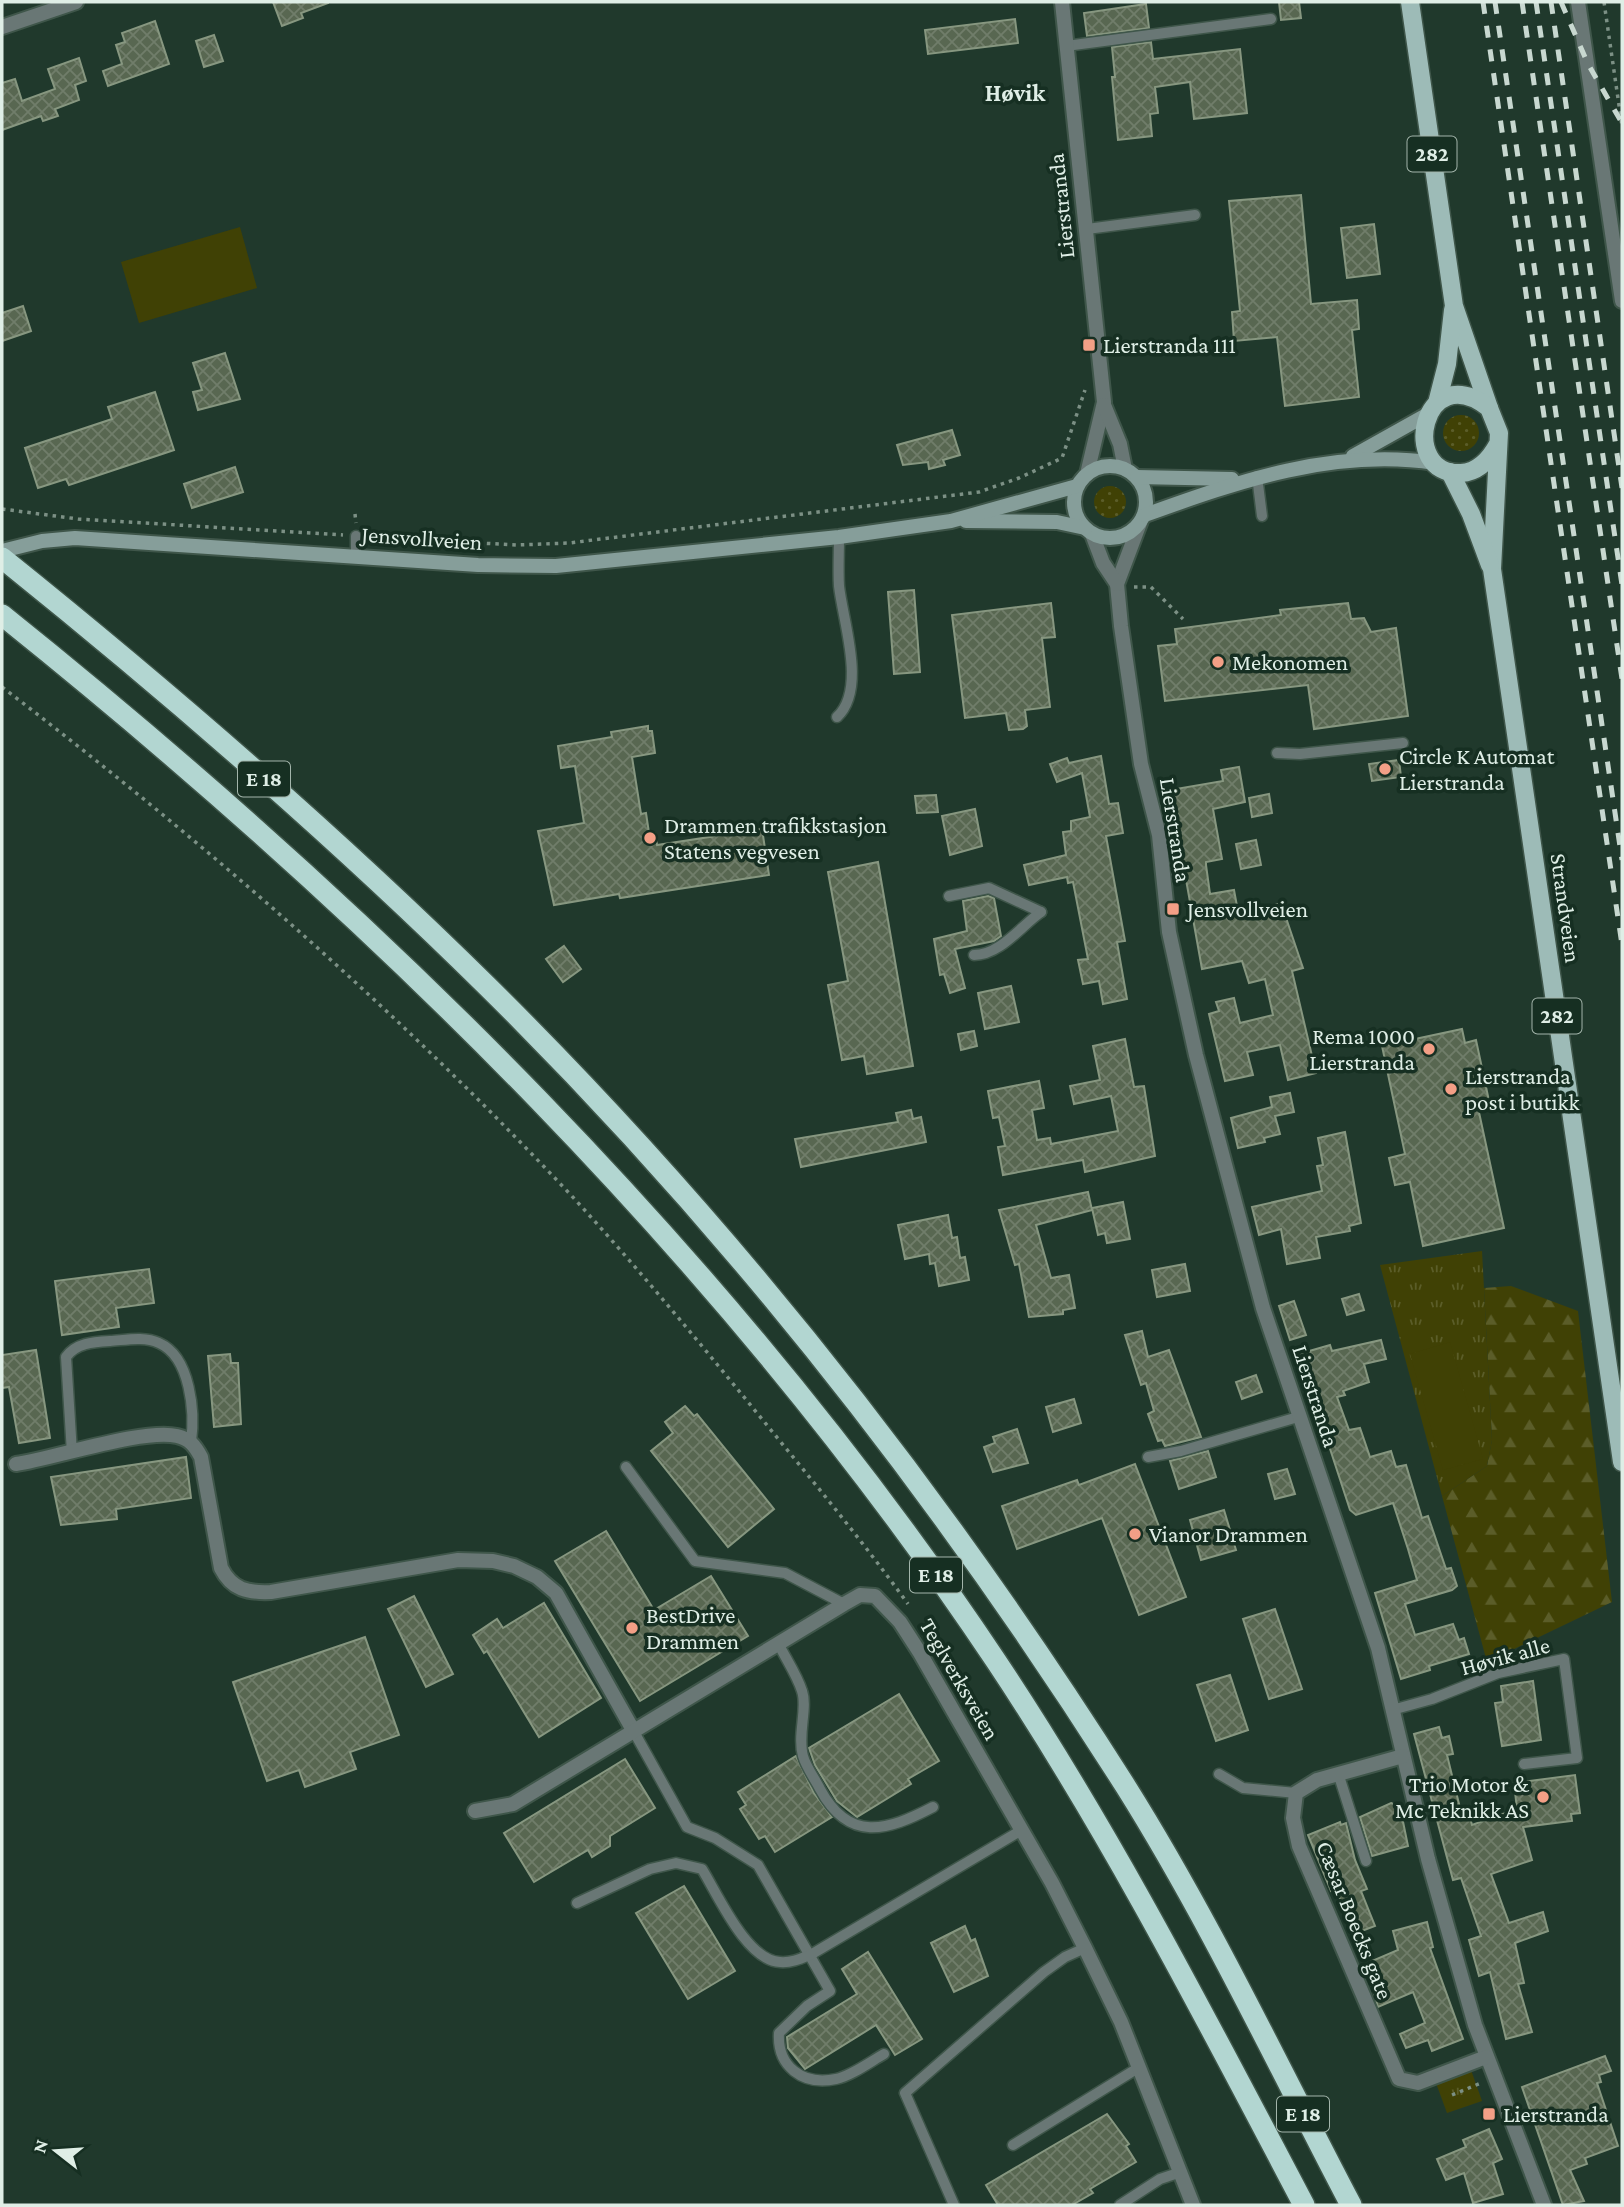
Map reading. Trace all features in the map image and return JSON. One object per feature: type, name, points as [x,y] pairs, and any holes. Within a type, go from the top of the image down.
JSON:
[{"type":"highway","name":"E 18","points":[[2,558],[304,814],[489,989],[683,1197],[807,1343],[968,1553],[1126,1788],[1173,1869],[1351,2205]]},
{"type":"highway","name":"E 18","points":[[2,615],[243,820],[378,943],[478,1041],[630,1198],[816,1416],[942,1583],[1040,1728],[1158,1929],[1304,2205]]},
{"type":"main road","name":"282","points":[[1410,2],[1454,306],[1489,408],[1497,420],[1498,444]]},
{"type":"main road","name":"282","points":[[1442,467],[1424,442],[1423,430],[1447,364],[1454,306]]},
{"type":"main road","points":[[1433,408],[1446,398],[1463,396],[1489,408]]},
{"type":"main road","points":[[1442,467],[1474,470],[1492,457],[1498,444]]},
{"type":"main road","name":"Strandveien","points":[[1498,444],[1492,569],[1622,1462]]},
{"type":"main road","name":"Strandveien","points":[[1442,467],[1471,514],[1492,569]]},
{"type":"street","points":[[2,27],[76,2]]},
{"type":"street","name":"Lierstranda","points":[[1062,2],[1104,405],[1131,473]]},
{"type":"street","points":[[1578,2],[1622,301]]},
{"type":"street","name":"Lierstranda","points":[[1082,480],[1104,405]]},
{"type":"street","points":[[1345,459],[1433,408]]},
{"type":"street","points":[[1250,478],[1131,473],[1105,466],[1082,480],[1075,513],[1088,531],[1113,538],[1123,536],[1142,519],[1250,478],[1345,459],[1386,458],[1442,467]]},
{"type":"street","points":[[1131,473],[1145,491],[1142,519]]},
{"type":"street","name":"Jensvollveien","points":[[951,521],[1082,480]]},
{"type":"street","name":"Lierstranda","points":[[1117,584],[1142,519]]},
{"type":"street","name":"Jensvollveien","points":[[2,551],[42,541],[75,538],[478,565],[556,566],[839,537],[951,521],[1057,522],[1088,531]]},
{"type":"street","name":"Lierstranda","points":[[1088,531],[1103,563],[1117,584],[1137,736],[1156,816],[1166,910],[1175,960],[1240,1232],[1298,1417],[1376,1642],[1454,1954],[1486,2057],[1544,2205]]},
{"type":"street","points":[[16,1464],[156,1434],[178,1436],[191,1442],[203,1466],[221,1568],[236,1587],[254,1593],[458,1560],[493,1561],[514,1566],[537,1577],[556,1593],[633,1730]]},
{"type":"street","name":"Teglverksveien","points":[[475,1811],[513,1804],[844,1604],[860,1595],[875,1596],[900,1622],[1085,1948],[1121,2022],[1178,2173],[1193,2205]]},
{"type":"street","points":[[1296,1793],[1307,1784],[1338,1773],[1403,1756]]},
{"type":"street","name":"Cæsar Boecks gate","points":[[1296,1793],[1293,1818],[1299,1846],[1395,2074],[1404,2082],[1418,2083],[1486,2057]]},
{"type":"lane","points":[[1066,46],[1271,19]]},
{"type":"lane","points":[[1087,229],[1195,215]]},
{"type":"lane","points":[[1250,478],[1262,516]]},
{"type":"lane","points":[[356,536],[356,557]]},
{"type":"lane","points":[[837,718],[847,704],[852,684],[839,584],[839,537]]},
{"type":"lane","points":[[1277,753],[1300,754],[1403,743]]},
{"type":"lane","points":[[949,896],[989,888],[1041,912],[1000,946],[982,955],[974,955]]},
{"type":"lane","points":[[72,1453],[66,1357],[80,1345],[112,1341],[149,1339],[172,1353],[185,1376],[189,1394],[191,1442]]},
{"type":"lane","points":[[1148,1457],[1181,1451],[1298,1417]]},
{"type":"lane","points":[[626,1467],[695,1561],[785,1573],[844,1604]]},
{"type":"lane","points":[[778,1643],[804,1694],[800,1728],[803,1757],[830,1808],[845,1821],[876,1829],[900,1824],[933,1807]]},
{"type":"lane","name":"Høvik alle","points":[[1392,1710],[1432,1699],[1498,1673],[1564,1660],[1577,1758],[1524,1764]]},
{"type":"lane","points":[[633,1730],[687,1827],[715,1838],[758,1865],[812,1954],[830,1990],[807,2006],[779,2033],[778,2047],[785,2064],[801,2077],[835,2080],[884,2054]]},
{"type":"lane","points":[[1338,1773],[1366,1861]]},
{"type":"lane","points":[[1219,1774],[1243,1787],[1296,1793]]},
{"type":"lane","points":[[577,1902],[650,1869],[677,1863],[702,1869],[744,1938],[766,1959],[794,1961],[812,1954],[1020,1831]]},
{"type":"lane","points":[[954,2205],[905,2093],[1044,1972],[1065,1957],[1085,1948]]},
{"type":"lane","points":[[1013,2145],[1138,2068]]},
{"type":"lane","points":[[1120,2205],[1160,2179],[1178,2173]]},
{"type":"path","points":[[1604,2],[1622,126]]},
{"type":"path","points":[[2,509],[78,519],[356,536],[517,545],[569,543],[979,492],[1019,478],[1062,458],[1080,413],[1086,387]]},
{"type":"path","points":[[1134,587],[1152,587],[1183,619]]},
{"type":"path","points":[[2,687],[280,913],[417,1042],[567,1192],[666,1301]]},
{"type":"path","points":[[1452,2095],[1481,2083]]},
{"type":"green space","points":[[240,227],[257,288],[139,323],[121,262]]},
{"type":"green space","points":[[1461,415],[1474,420],[1479,433],[1474,446],[1461,451],[1448,446],[1443,433],[1448,420]]},
{"type":"green space","points":[[1110,486],[1122,490],[1126,502],[1122,514],[1110,518],[1098,514],[1094,502],[1098,490]]},
{"type":"green space","points":[[1482,1251],[1492,1440],[1487,1466],[1442,1496],[1380,1265]]},
{"type":"green space","points":[[1511,1286],[1578,1311],[1612,1602],[1487,1662],[1442,1496],[1487,1466],[1492,1440],[1484,1288]]},
{"type":"green space","points":[[1450,1342],[1483,1459],[1443,1470],[1410,1354]]},
{"type":"green space","points":[[1471,2070],[1482,2101],[1447,2113],[1436,2083]]},
{"type":"building","points":[[273,2],[328,3],[301,13],[303,18],[282,26]]},
{"type":"building","points":[[1279,2],[1299,2],[1301,18],[1281,20]]},
{"type":"building","points":[[1146,4],[1149,28],[1087,36],[1084,13]]},
{"type":"building","points":[[1015,19],[1018,43],[928,54],[925,30]]},
{"type":"building","points":[[155,21],[169,64],[108,86],[103,71],[122,64],[116,45],[125,42],[122,33]]},
{"type":"building","points":[[214,35],[223,61],[204,67],[196,41]]},
{"type":"building","points":[[1151,42],[1153,59],[1240,49],[1247,113],[1194,119],[1190,82],[1155,87],[1158,113],[1150,114],[1152,136],[1118,140],[1112,47]]},
{"type":"building","points":[[79,58],[86,81],[75,85],[79,100],[55,109],[58,116],[43,121],[41,116],[2,130],[2,83],[15,79],[22,101],[55,89],[48,69]]},
{"type":"building","points":[[1301,195],[1311,304],[1357,300],[1359,329],[1352,330],[1359,397],[1285,406],[1277,337],[1234,341],[1232,312],[1240,311],[1229,201]]},
{"type":"building","points":[[1374,224],[1380,274],[1347,278],[1341,228]]},
{"type":"building","points":[[23,306],[31,331],[2,341],[2,313]]},
{"type":"building","points":[[225,353],[240,399],[198,410],[193,392],[202,390],[193,363]]},
{"type":"building","points":[[155,392],[174,450],[69,485],[66,479],[38,488],[25,448],[112,419],[108,407]]},
{"type":"building","points":[[952,430],[960,455],[943,460],[945,465],[929,469],[928,462],[903,465],[897,445]]},
{"type":"building","points":[[235,467],[243,492],[192,508],[184,484]]},
{"type":"building","points":[[914,590],[920,672],[894,674],[888,592]]},
{"type":"building","points":[[1051,603],[1055,637],[1042,638],[1050,707],[1025,710],[1027,726],[1023,729],[1009,730],[1006,713],[965,718],[952,615]]},
{"type":"building","points":[[1348,603],[1351,619],[1364,618],[1371,632],[1396,628],[1408,716],[1314,729],[1308,685],[1165,701],[1158,646],[1177,644],[1175,629],[1281,615],[1280,610]]},
{"type":"building","points":[[648,726],[648,731],[652,731],[655,753],[632,757],[641,814],[646,813],[649,833],[655,833],[657,845],[762,829],[769,875],[620,898],[619,894],[554,905],[538,831],[584,823],[575,766],[561,768],[558,746],[612,737],[611,732]]},
{"type":"building","points":[[1101,756],[1109,804],[1118,803],[1123,833],[1106,836],[1125,941],[1117,942],[1127,999],[1103,1004],[1099,981],[1083,984],[1078,960],[1088,959],[1073,882],[1068,883],[1067,877],[1029,885],[1024,865],[1066,855],[1063,832],[1071,831],[1071,821],[1090,817],[1082,773],[1057,782],[1050,764],[1067,758],[1069,763]]},
{"type":"building","points":[[1399,760],[1401,777],[1372,781],[1369,764]]},
{"type":"building","points":[[1239,767],[1245,802],[1213,809],[1222,859],[1206,862],[1210,894],[1234,890],[1239,917],[1281,903],[1303,968],[1292,971],[1316,1073],[1288,1080],[1280,1045],[1247,1052],[1253,1075],[1225,1081],[1209,1014],[1219,1011],[1216,1002],[1234,998],[1240,1023],[1273,1015],[1265,979],[1249,983],[1242,961],[1202,969],[1170,790],[1223,781],[1221,770]]},
{"type":"building","points":[[1269,794],[1272,813],[1252,817],[1249,798]]},
{"type":"building","points":[[936,795],[938,812],[917,813],[915,796]]},
{"type":"building","points":[[975,809],[982,846],[950,855],[942,816]]},
{"type":"building","points":[[1256,840],[1261,865],[1241,869],[1236,844]]},
{"type":"building","points":[[878,862],[913,1066],[867,1074],[864,1056],[842,1060],[828,985],[848,981],[828,872]]},
{"type":"building","points":[[988,896],[994,898],[1001,936],[994,941],[955,949],[965,988],[950,993],[944,974],[940,975],[934,939],[967,931],[963,901]]},
{"type":"building","points":[[564,946],[581,969],[563,982],[546,959]]},
{"type":"building","points":[[1011,986],[1019,1022],[985,1029],[978,993]]},
{"type":"building","points":[[1462,1029],[1465,1043],[1476,1040],[1489,1101],[1477,1103],[1504,1228],[1423,1246],[1410,1182],[1395,1185],[1389,1158],[1405,1154],[1382,1046]]},
{"type":"building","points":[[974,1031],[977,1046],[961,1050],[958,1034]]},
{"type":"building","points":[[1125,1039],[1134,1087],[1144,1086],[1155,1156],[1085,1172],[1083,1160],[1003,1175],[998,1147],[1005,1146],[999,1117],[993,1118],[988,1091],[1039,1081],[1044,1108],[1032,1110],[1037,1140],[1050,1138],[1051,1144],[1118,1131],[1111,1096],[1074,1104],[1070,1086],[1100,1080],[1093,1046]]},
{"type":"building","points":[[1290,1093],[1294,1112],[1275,1116],[1280,1134],[1264,1138],[1265,1142],[1238,1148],[1231,1118],[1272,1107],[1270,1097]]},
{"type":"building","points":[[911,1110],[913,1119],[921,1117],[926,1142],[801,1167],[795,1139],[898,1122],[896,1113]]},
{"type":"building","points":[[1345,1132],[1361,1223],[1349,1226],[1350,1231],[1316,1237],[1320,1258],[1287,1264],[1281,1229],[1259,1235],[1252,1207],[1322,1191],[1317,1166],[1323,1165],[1318,1138]]},
{"type":"building","points":[[1088,1192],[1092,1210],[1036,1225],[1051,1278],[1069,1275],[1075,1308],[1063,1310],[1063,1314],[1029,1317],[1019,1264],[1015,1265],[999,1210]]},
{"type":"building","points":[[1123,1202],[1130,1239],[1107,1243],[1105,1233],[1098,1235],[1092,1208]]},
{"type":"building","points":[[948,1215],[952,1238],[957,1237],[960,1258],[965,1257],[969,1280],[939,1286],[935,1263],[930,1264],[929,1254],[905,1259],[898,1225]]},
{"type":"building","points":[[1185,1264],[1190,1291],[1157,1297],[1152,1270]]},
{"type":"building","points":[[149,1269],[154,1303],[116,1308],[119,1327],[62,1335],[55,1281]]},
{"type":"building","points":[[1359,1294],[1364,1310],[1347,1315],[1342,1299]]},
{"type":"building","points":[[1294,1301],[1306,1335],[1290,1340],[1279,1306]]},
{"type":"building","points":[[1142,1331],[1148,1357],[1169,1350],[1201,1437],[1165,1446],[1162,1440],[1158,1441],[1148,1414],[1154,1411],[1146,1383],[1141,1385],[1125,1335]]},
{"type":"building","points":[[1381,1340],[1386,1359],[1364,1364],[1369,1382],[1343,1391],[1345,1395],[1337,1397],[1349,1430],[1360,1428],[1370,1457],[1391,1451],[1396,1467],[1406,1465],[1422,1518],[1428,1516],[1446,1569],[1451,1568],[1457,1586],[1452,1590],[1405,1604],[1415,1635],[1453,1624],[1459,1640],[1464,1638],[1469,1654],[1429,1666],[1430,1670],[1401,1679],[1375,1593],[1417,1580],[1408,1549],[1393,1503],[1356,1515],[1350,1510],[1299,1354],[1330,1345],[1332,1351]]},
{"type":"building","points":[[36,1350],[50,1438],[19,1443],[9,1387],[2,1388],[2,1355]]},
{"type":"building","points":[[230,1354],[231,1363],[238,1363],[241,1424],[214,1427],[208,1356]]},
{"type":"building","points":[[1256,1375],[1262,1392],[1242,1399],[1236,1382]]},
{"type":"building","points":[[1074,1399],[1081,1423],[1053,1432],[1046,1407]]},
{"type":"building","points":[[685,1406],[694,1416],[697,1414],[774,1509],[728,1547],[651,1451],[673,1433],[665,1422]]},
{"type":"building","points":[[1017,1429],[1028,1463],[993,1472],[984,1447],[995,1443],[993,1437]]},
{"type":"building","points":[[1208,1451],[1216,1477],[1179,1489],[1170,1461]]},
{"type":"building","points":[[186,1457],[191,1498],[116,1509],[117,1519],[61,1525],[51,1477]]},
{"type":"building","points":[[1135,1464],[1186,1597],[1139,1615],[1102,1518],[1017,1549],[1002,1506],[1077,1480],[1079,1485]]},
{"type":"building","points":[[1287,1469],[1295,1494],[1275,1499],[1268,1474]]},
{"type":"building","points":[[1224,1510],[1236,1550],[1201,1560],[1190,1520]]},
{"type":"building","points":[[606,1531],[654,1610],[711,1576],[748,1636],[640,1701],[555,1561]]},
{"type":"building","points":[[414,1596],[453,1674],[426,1687],[388,1609]]},
{"type":"building","points":[[544,1603],[601,1698],[539,1737],[487,1651],[484,1653],[473,1635],[497,1619],[503,1628]]},
{"type":"building","points":[[1275,1609],[1302,1689],[1269,1699],[1243,1619]]},
{"type":"building","points":[[365,1637],[399,1735],[350,1752],[356,1769],[305,1787],[299,1770],[267,1781],[233,1682]]},
{"type":"building","points":[[1230,1675],[1248,1730],[1216,1741],[1197,1685]]},
{"type":"building","points":[[1533,1681],[1541,1740],[1502,1746],[1495,1703],[1503,1702],[1501,1686]]},
{"type":"building","points":[[899,1694],[939,1761],[908,1779],[911,1784],[857,1817],[837,1801],[815,1765],[809,1748]]},
{"type":"building","points":[[1439,1727],[1442,1738],[1449,1736],[1453,1754],[1447,1755],[1460,1808],[1467,1806],[1472,1825],[1517,1809],[1514,1783],[1575,1775],[1580,1813],[1571,1814],[1572,1821],[1523,1827],[1532,1860],[1491,1874],[1509,1923],[1543,1912],[1548,1931],[1515,1943],[1524,1983],[1518,1984],[1532,2032],[1506,2039],[1490,1972],[1479,1976],[1469,1940],[1481,1936],[1461,1878],[1453,1880],[1414,1734]]},
{"type":"building","points":[[796,1756],[814,1793],[832,1817],[775,1852],[765,1836],[759,1839],[740,1809],[746,1805],[738,1792]]},
{"type":"building","points":[[625,1759],[655,1808],[610,1836],[610,1846],[592,1857],[588,1850],[534,1882],[504,1833]]},
{"type":"building","points":[[1391,1803],[1400,1807],[1408,1846],[1372,1856],[1360,1817]]},
{"type":"building","points":[[1340,1822],[1341,1825],[1346,1823],[1355,1860],[1367,1889],[1361,1891],[1375,1926],[1354,1934],[1336,1889],[1331,1891],[1308,1835]]},
{"type":"building","points":[[684,1886],[735,1971],[688,1999],[636,1913]]},
{"type":"building","points":[[1427,1922],[1433,1947],[1430,1948],[1463,2039],[1432,2051],[1428,2040],[1406,2048],[1400,2034],[1425,2023],[1413,1992],[1378,2007],[1365,1964],[1398,1950],[1393,1931]]},
{"type":"building","points":[[965,1926],[971,1941],[975,1939],[988,1976],[954,1992],[931,1943]]},
{"type":"building","points":[[868,1952],[922,2039],[895,2055],[876,2025],[805,2069],[788,2048],[787,2037],[857,1994],[842,1969]]},
{"type":"building","points":[[1605,2056],[1611,2071],[1599,2075],[1601,2082],[1597,2083],[1618,2146],[1585,2158],[1587,2164],[1570,2170],[1584,2201],[1563,2205],[1522,2087]]},
{"type":"building","points":[[1107,2114],[1129,2144],[1126,2146],[1136,2162],[1090,2189],[1093,2193],[1072,2205],[998,2205],[986,2185]]},
{"type":"building","points":[[1489,2129],[1502,2159],[1493,2163],[1503,2194],[1473,2203],[1464,2173],[1446,2180],[1437,2159],[1466,2147],[1463,2140]]},
{"type":"railway","points":[[1483,2],[1622,945]]},
{"type":"railway","points":[[1495,2],[1622,860]]},
{"type":"railway","points":[[1522,2],[1622,679]]},
{"type":"railway","points":[[1536,2],[1622,585]]},
{"type":"railway","points":[[1551,2],[1622,488]]},
{"type":"railway","points":[[1561,2],[1588,64],[1622,123]]},
{"type":"place","name":"Lierstranda 111","points":[[1089,345]]},
{"type":"place","name":"Mekonomen","points":[[1218,662]]},
{"type":"place","name":"Circle K Automat Lierstranda","points":[[1385,769]]},
{"type":"place","name":"Drammen trafikkstasjon Statens vegvesen","points":[[650,838]]},
{"type":"place","name":"Jensvollveien","points":[[1173,909]]},
{"type":"place","name":"Rema 1000 Lierstranda","points":[[1429,1049]]},
{"type":"place","name":"Lierstranda post i butikk","points":[[1451,1089]]},
{"type":"place","name":"Vianor Drammen","points":[[1135,1534]]},
{"type":"place","name":"BestDrive Drammen","points":[[632,1628]]},
{"type":"place","name":"Trio Motor & Mc Teknikk AS","points":[[1543,1797]]},
{"type":"place","name":"Lierstranda","points":[[1489,2114]]},
{"type":"district","name":"Høvik","points":[[1015,93]]}]
